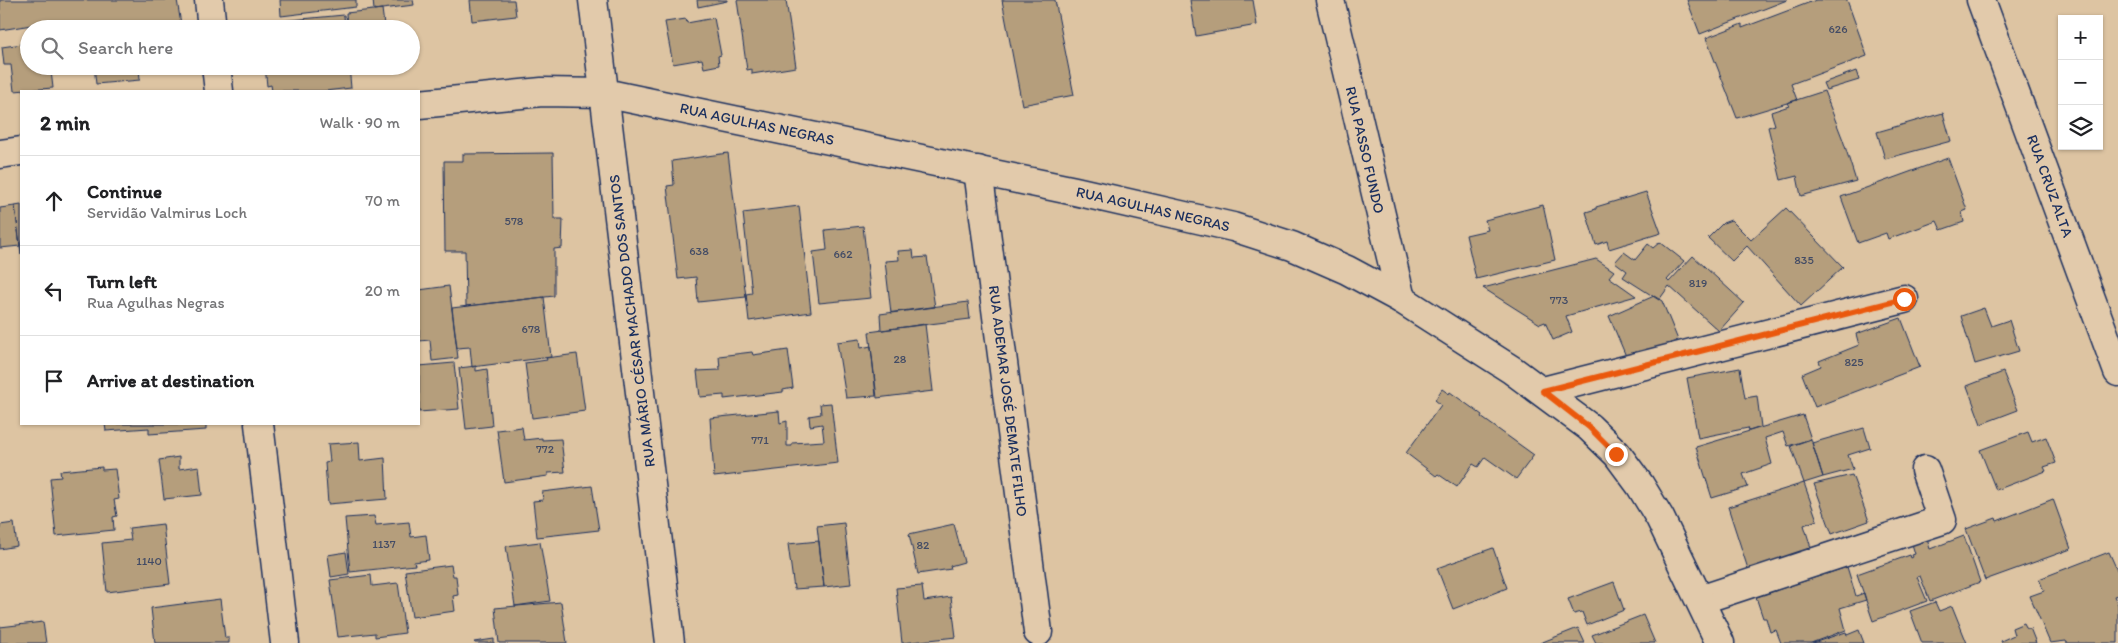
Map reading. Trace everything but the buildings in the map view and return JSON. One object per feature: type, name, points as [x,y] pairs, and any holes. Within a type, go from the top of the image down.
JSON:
[{"type":"street","points":[[208,0],[211,20]]},
{"type":"street","name":"RUA MÁRIO CÉSAR MACHADO DOS SANTOS","points":[[593,0],[670,643]]},
{"type":"street","name":"RUA PASSO FUNDO","points":[[1330,0],[1401,299]]},
{"type":"street","name":"RUA CRUZ ALTA","points":[[1981,0],[2118,372]]},
{"type":"street","points":[[217,75],[219,90]]},
{"type":"street","name":"RUA AGULHAS NEGRAS","points":[[420,104],[542,92],[604,93],[978,170],[1233,227],[1292,246],[1347,270],[1401,299],[1458,334],[1543,391],[1589,427],[1616,454],[1640,485],[1660,518],[1720,643]]},
{"type":"street","points":[[0,154],[20,151]]},
{"type":"street","name":"RUA ADEMAR JOSÉ DEMATE FILHO","points":[[978,170],[1038,632]]},
{"type":"street","points":[[1543,391],[1904,299]]},
{"type":"street","points":[[259,425],[285,643]]},
{"type":"street","points":[[1700,600],[1942,520],[1925,470]]},
{"type":"route","points":[[1616,454],[1589,427],[1543,391],[1904,299]]}]
